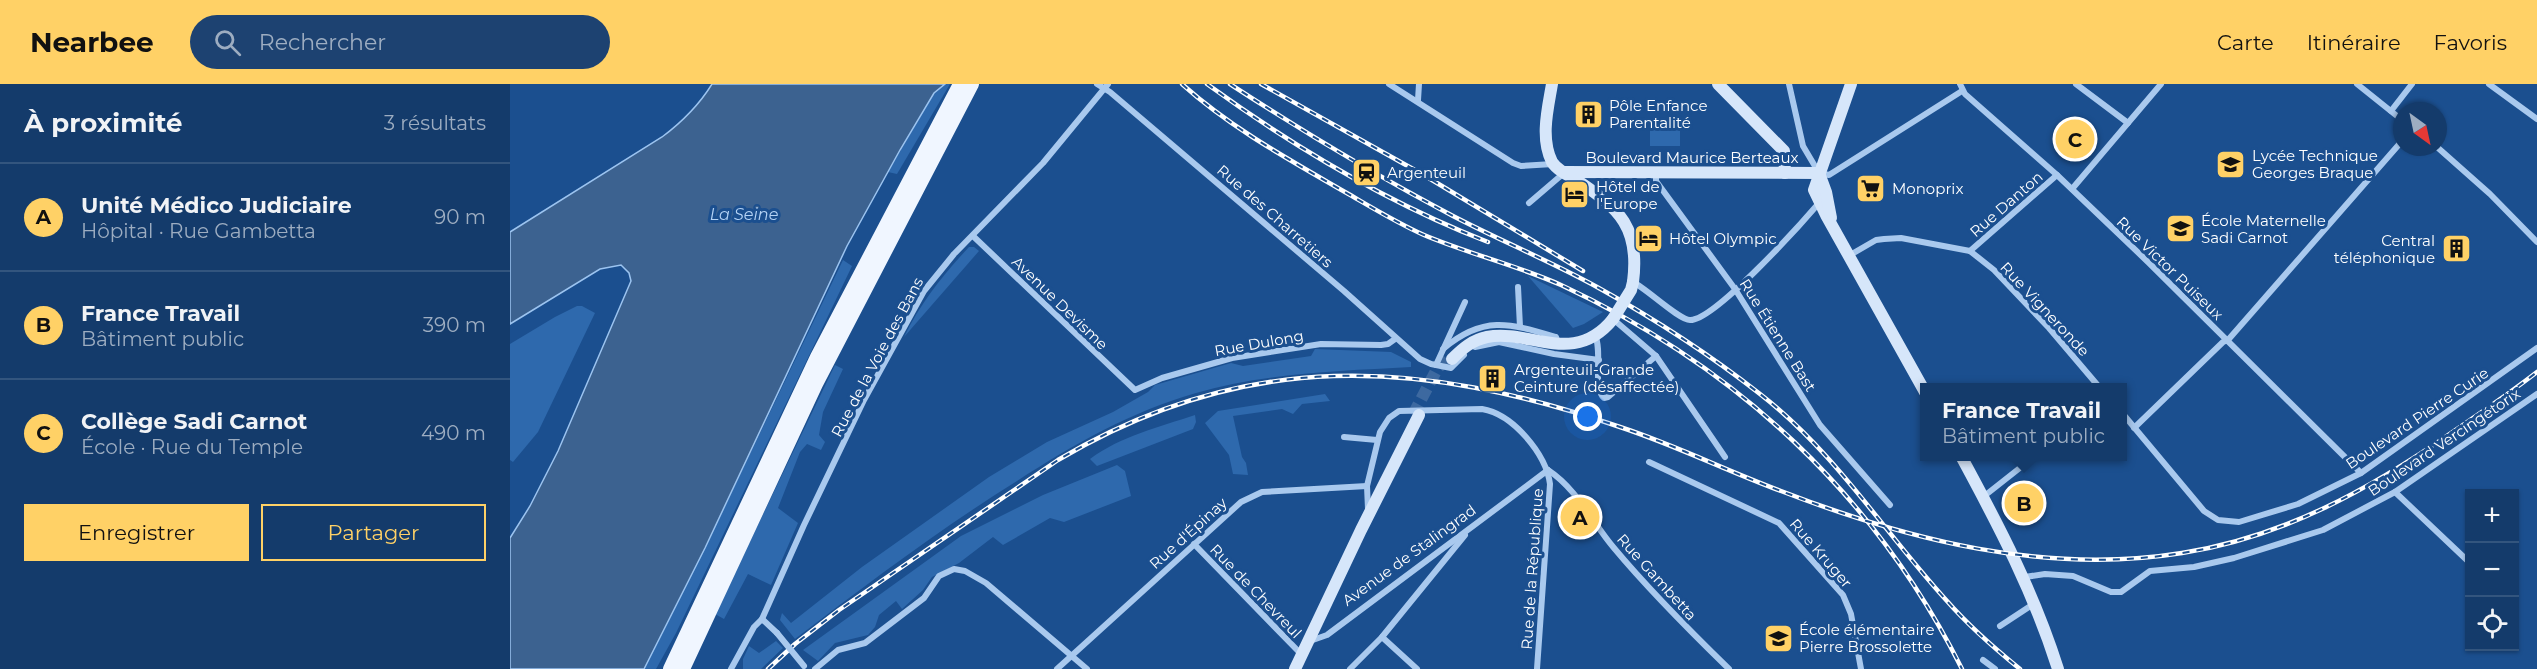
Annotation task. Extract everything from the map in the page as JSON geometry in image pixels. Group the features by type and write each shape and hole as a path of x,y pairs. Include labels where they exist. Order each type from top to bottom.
{"main road":[{"path":"673,668 817,357 960,84"},
{"path":"673,668 816,384 972,84"},
{"path":"1448,355 1489,337 1503,336 1553,344 1575,342 1595,334 1613,319 1631,290 1635,254 1629,227 1615,209 1553,164 1549,155 1546,132 1552,84"},
{"path":"1718,84 1784,152 1785,173"},
{"path":"1851,84 1814,190 1819,203 1920,383"},
{"path":"1586,187 1595,171"},
{"name":"Boulevard Maurice Berteaux","path":"1564,172 1819,173"},
{"path":"1819,173 1826,192 1832,224"},
{"path":"1448,355 1469,339 1491,333 1558,342 1575,342"},
{"path":"1295,669 1416,415 1368,509 1361,530"},
{"path":"1964,461 2025,577 2058,669"}],"street":[{"name":"Rue des Charretiers","path":"1097,84 1106,86 1345,292 1395,339 1420,359 1436,365"},
{"path":"1389,84 1418,100 1513,163 1524,166 1553,164"},
{"path":"1418,100 1419,84"},
{"path":"1789,84 1803,146 1819,173 1829,175 1961,87"},
{"path":"2076,84 2128,123"},
{"path":"2072,189 2161,84"},
{"path":"2356,84 2391,111 2412,84"},
{"path":"2489,84 2537,119"},
{"name":"Rue de la Voie des Bans","path":"731,669 754,627 762,619 864,400 924,291 954,254 1043,163 1106,86"},
{"name":"Rue Victor Puiseux","path":"1961,87 2072,189 2361,473"},
{"path":"2127,419 2134,428 2223,342 2228,340 2393,151"},
{"path":"2447,156 2490,194 2537,242"},
{"path":"1528,203 1564,172"},
{"name":"Rue Étienne Bast","path":"1656,172 1656,181 1735,289 1820,425 1890,505"},
{"name":"Rue Danton","path":"1970,251 2057,175"},
{"path":"1633,282 1688,320 1699,318 1735,289 1780,247 1819,203"},
{"name":"Avenue Devisme","path":"972,236 1131,388"},
{"path":"1850,255 1876,240 1901,238 1970,251"},
{"name":"Rue Vigneronde","path":"1970,251 1994,270 2097,383"},
{"path":"1518,287 1520,327"},
{"path":"1448,355 1466,302"},
{"path":"1613,319 1656,356 1725,457"},
{"path":"1436,365 1448,355 1458,337 1478,327 1520,327 1556,337 1558,342"},
{"path":"1595,334 1599,344 1598,390 1604,398 1613,395 1656,356"},
{"name":"Rue Dulong","path":"1131,388 1138,390 1162,378 1232,358 1320,344 1388,344 1395,339"},
{"path":"1436,365 1453,367 1468,352 1499,342 1554,354 1599,360"},
{"name":"Boulevard Pierre Curie","path":"2134,428 2204,512 2218,520 2239,522 2298,504 2361,473 2537,348"},
{"name":"Boulevard Vercingétorix","path":"2025,577 2045,574 2073,576 2111,592 2121,592 2150,571 2194,567 2267,548 2323,530 2395,492 2537,394"},
{"name":"Rue Gambetta","path":"1377,440 1389,418 1406,409 1494,411 1540,453 1548,470 1565,483 1614,548 1663,603 1729,669"},
{"path":"1344,437 1377,440 1367,486 1368,509"},
{"path":"1983,497 2029,461"},
{"name":"Rue Kruger","path":"1649,462 1779,523 1843,595 1851,614 1861,669"},
{"name":"Avenue de Stalingrad","path":"1309,641 1327,635 1548,470"},
{"name":"Rue de la République","path":"1537,669 1550,484 1548,470"},
{"name":"Rue d'Épinay","path":"1057,669 1241,502 1263,492 1367,486"},
{"path":"2395,492 2465,559"},
{"path":"1350,669 1382,637 1472,526"},
{"name":"Rue de Chevreul","path":"1194,544 1302,655"},
{"path":"815,669 838,650 865,643 919,603 939,576 954,569 965,570 986,583 1088,669"},
{"path":"2000,626 2036,603"},
{"path":"762,619 777,633 805,668"},
{"path":"1382,637 1417,669"},
{"path":"1983,660 1995,669"}],"shaded area":[{"path":"945,84 950,84 897,174 888,172 934,93"},
{"path":"1650,128 1680,128 1680,146 1650,146"},
{"path":"969,247 974,247 979,251 904,337 933,289"},
{"path":"843,260 852,266 676,633 656,669 644,669 705,548"},
{"path":"1528,276 1603,312 1573,328"},
{"path":"577,306 582,306 595,313 538,432 513,462 510,460 510,344"},
{"path":"1315,349 1391,352 1411,362 1411,367 1302,374 1249,381 1196,393 1125,419 1038,467 988,499 904,557 795,639 780,620 782,613 791,623 862,567 989,477 1047,442 1113,412 1148,392 1155,385 1231,363 1243,366 1311,356"},
{"path":"835,365 843,369 823,412 819,435 825,442 821,450 807,444 800,452 778,508 798,523 771,585 748,574 724,619 715,614"},
{"path":"1325,394 1330,401 1302,404 1293,414 1282,409 1233,416 1248,475 1233,474 1229,455 1205,423 1218,411"},
{"path":"1195,415 1196,422 1193,429 1097,466 1090,459 1127,438"},
{"path":"1117,465 1125,471 1131,496 1064,522 1050,518 1003,545 993,537 959,563 932,577 923,590 902,609 896,601 879,615 875,627 868,635 835,643 818,661 803,650 961,536 1043,495"},
{"path":"776,641 783,648 761,669 743,669 743,659 749,646 759,653"}],"water":[{"name":"La Seine","path":"712,84 945,84 934,93 847,246 705,548 644,669 510,669 510,538 530,506 558,451 631,281 629,273 621,265 600,269 510,324 510,232 662,137 690,113"}],"tunnel":[{"path":"1413,415 1437,369 1448,356"}],"railway":[{"path":"1182,84 1220,115 1260,142 1384,215 1441,242 1561,285 1625,318 1686,355 1742,397 1795,442 1843,493 1887,547 1927,606 1962,669"},
{"path":"1207,84 1274,130 1343,172 1414,210 1488,242"},
{"path":"1230,84 1312,136 1396,185 1618,299 1680,337 1741,379 1812,441 1955,610 2020,669"},
{"path":"1261,84 1422,174 1583,271"},
{"path":"768,669 795,644 839,610 1058,460 1128,424 1196,398 1265,383 1334,376 1403,378 1474,387 1546,404 1620,427 1829,509 1928,538 1978,549 2028,556 2131,559 2220,546 2291,523 2325,508 2422,452 2537,372"}],"place":[{"name":"Pôle Enfance Parentalité","path":"1588,114"},
{"name":"Collège Sadi Carnot","path":"2075,139"},
{"name":"Lycée Technique Georges Braque","path":"2231,164"},
{"name":"Argenteuil","path":"1366,172"},
{"name":"Monoprix","path":"1871,188"},
{"name":"Hôtel de l'Europe","path":"1575,195"},
{"name":"École Maternelle Sadi Carnot","path":"2180,229"},
{"name":"Hôtel Olympic","path":"1648,238"},
{"name":"Central téléphonique","path":"2456,249"},
{"name":"Argenteuil-Grande Ceinture (désaffectée)","path":"1493,378"},
{"name":"France Travail","path":"2024,503"},
{"name":"Unité Médico Judiciaire","path":"1580,517"},
{"name":"École élémentaire Pierre Brossolette","path":"1778,638"}]}
